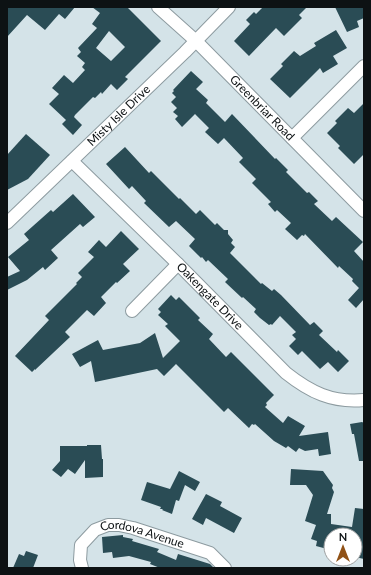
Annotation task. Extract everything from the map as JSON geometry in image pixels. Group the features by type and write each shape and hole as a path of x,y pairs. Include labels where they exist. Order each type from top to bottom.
{"street":[{"name":"Greenbriar Road","path":"158,7 196,41 364,211"},
{"name":"Misty Isle Drive","path":"7,223 196,41 229,7"},
{"path":"292,138 364,66"},
{"name":"Oakengate Drive","path":"72,161 178,264 286,373 306,388 332,398 352,401 364,400"},
{"path":"132,311 178,264"},
{"name":"Cordova Avenue","path":"82,568 80,560 80,545 94,530 108,525 118,525 132,528 210,554 225,568"}],"building":[{"path":"7,7 75,7 65,19 59,14 45,30 27,15 7,37"},
{"path":"92,7 127,7 161,41 125,77 128,79 117,90 111,84 102,94 101,92 95,98 93,97 75,115 74,117 82,125 73,135 62,124 66,120 49,104 59,94 52,88 64,75 73,83 85,70 82,67 85,63 77,56 81,52 78,48 97,28 92,24 100,13","holes":["109,31 125,47 111,61 96,48"]},
{"path":"263,7 307,7 299,15 302,18 284,36 276,28 249,56 234,41 250,24 246,20 254,12 256,14"},
{"path":"335,7 364,7 364,18 357,21 359,27 347,32"},
{"path":"336,30 347,48 333,56 338,64 323,73 320,68 290,98 270,79 283,66 281,64 294,51 300,56 316,46 314,43"},
{"path":"191,71 203,82 196,89 208,100 206,103 225,122 232,114 275,159 276,158 288,170 286,172 307,193 309,192 318,201 314,204 332,221 336,217 363,242 354,251 364,262 364,299 356,308 348,300 359,288 352,281 353,279 339,266 338,268 305,234 297,240 285,229 291,223 277,210 275,212 268,204 271,202 252,183 256,179 239,162 243,158 224,138 218,144 205,132 209,128 195,114 182,127 175,119 178,116 173,112 177,108 171,102 176,97 172,93 174,91 173,90"},
{"path":"364,103 364,154 354,164 338,148 340,146 327,133 337,123 335,121 348,108 354,113"},
{"path":"26,134 50,155 28,179 7,190 7,155"},
{"path":"125,147 149,173 151,171 196,214 200,210 215,225 217,223 224,230 228,230 228,234 233,240 231,243 235,247 230,253 261,284 262,283 272,291 274,289 281,295 310,325 314,322 323,331 319,335 349,361 338,372 328,362 320,369 302,351 298,355 289,346 296,339 292,335 296,332 280,316 272,325 269,325 260,318 254,312 256,309 225,282 228,279 208,260 206,262 189,246 195,239 176,221 169,227 144,203 146,201 132,186 129,189 106,164"},
{"path":"73,194 95,217 83,227 80,224 51,250 58,258 45,270 43,267 27,280 7,290 7,277 20,271 8,257 29,240 24,234 51,210 53,212"},
{"path":"121,231 139,249 123,264 130,271 101,297 106,303 94,316 87,310 65,332 70,337 32,372 15,356 49,320 45,316 82,277 78,273 94,257 88,252 99,240 106,247"},
{"path":"171,295 176,300 179,297 200,318 198,320 213,334 209,339 226,357 231,352 274,395 266,403 267,405 265,407 283,423 288,416 305,426 299,436 328,432 331,454 319,456 318,449 305,451 299,448 296,452 288,446 286,448 274,441 255,424 252,424 249,428 228,408 224,412 176,364 164,376 157,369 95,382 91,361 80,367 72,354 98,340 103,350 140,343 155,333 163,358 180,341 165,326 168,324 158,315 161,312 158,309"},
{"path":"364,423 364,461 359,461 354,434 352,434 350,424"},
{"path":"101,445 103,477 85,478 85,460 75,474 68,469 61,477 52,470 60,461 60,446"},
{"path":"291,469 323,471 333,485 332,488 334,492 327,514 331,514 331,524 352,527 323,527 323,548 316,546 317,541 311,539 316,525 305,521 313,495 306,485 290,485"},
{"path":"179,471 200,482 195,491 185,485 179,501 176,500 172,514 160,509 161,507 141,500 147,482 170,489"},
{"path":"206,494 222,502 220,506 242,518 234,533 206,518 203,525 192,519"},
{"path":"355,508 364,509 364,559 363,527 352,527"},
{"path":"123,535 123,537 133,539 132,541 159,549 157,552 176,560 178,554 210,564 214,568 160,568 150,564 151,562 129,556 113,558 112,552 103,553 102,537"},
{"path":"26,551 38,555 33,568 13,568 19,554 24,556"}]}
